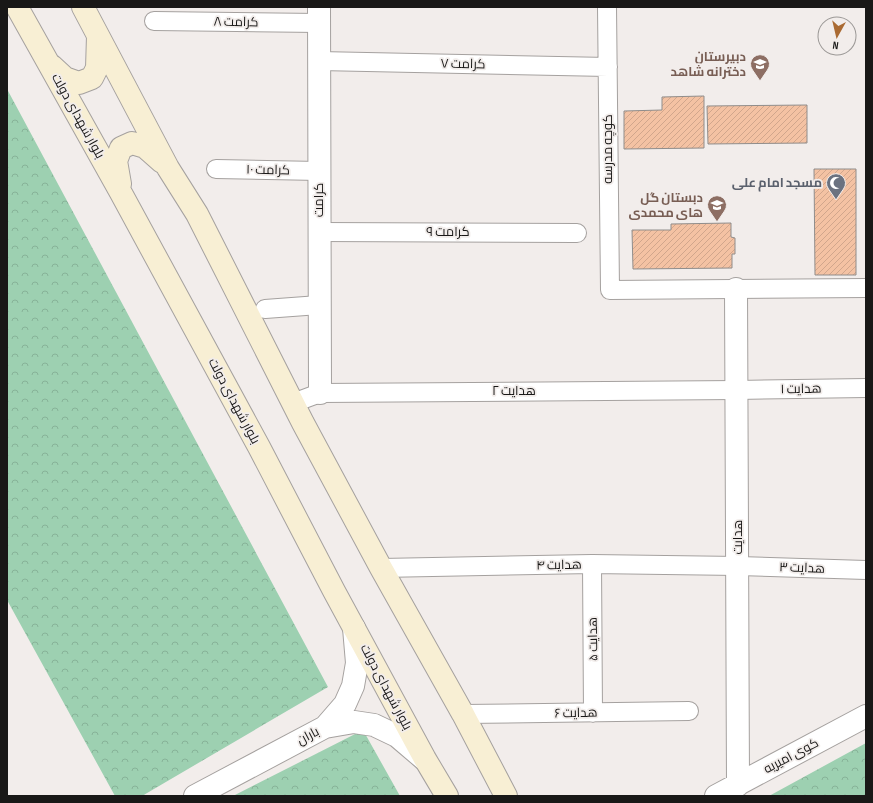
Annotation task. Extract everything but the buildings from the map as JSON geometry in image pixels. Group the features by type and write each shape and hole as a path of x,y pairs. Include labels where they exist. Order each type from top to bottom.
{"main road":[{"name":"بلوار شهدای دولت","path":"17,7 259,447 354,628 425,759 447,796"},
{"path":"83,7 168,168 197,214 303,423 381,568 506,793"},
{"path":"47,61 65,78 72,81 79,83 92,78 97,68 98,35"},
{"path":"121,194 116,161 121,148 132,143 145,147 168,168"}],"street":[{"name":"کوچه مدرسه","path":"607,7 610,290 736,289"},
{"name":"کرامت ۸","path":"154,21 319,15"},
{"name":"کرامت","path":"319,15 320,392"},
{"name":"کرامت ۷","path":"319,61 608,67"},
{"name":"کرامت ۱۰","path":"216,169 319,170"},
{"name":"کرامت ۹","path":"319,232 577,233"},
{"path":"736,289 866,288"},
{"name":"هدایت","path":"736,289 738,785"},
{"path":"265,309 320,305"},
{"name":"هدایت ۱","path":"737,390 866,388"},
{"name":"هدایت ۲","path":"294,403 320,392 737,390"},
{"name":"هدایت ۴","path":"381,568 592,564 738,566"},
{"name":"هدایت ۵","path":"592,564 593,713"},
{"name":"هدایت ۳","path":"738,566 866,570"},
{"name":"باران","path":"195,796 325,727 345,704 353,686 357,663 354,628"},
{"name":"هدایت ۶","path":"463,714 689,711"},
{"name":"کوی امیریه","path":"716,796 866,716"},
{"path":"325,727 354,722 374,725 397,736 425,759"}],"green space":[{"path":"7,89 328,687 142,796 115,796 7,600"},
{"path":"363,730 400,796 233,796"},
{"path":"866,743 866,796 769,796"}],"place":[{"name":"دبیرستان دخترانه شاهد","path":"760,81"},
{"name":"مسجد امام علی","path":"836,200"},
{"name":"دبستان گل های محمدی","path":"717,222"}]}
